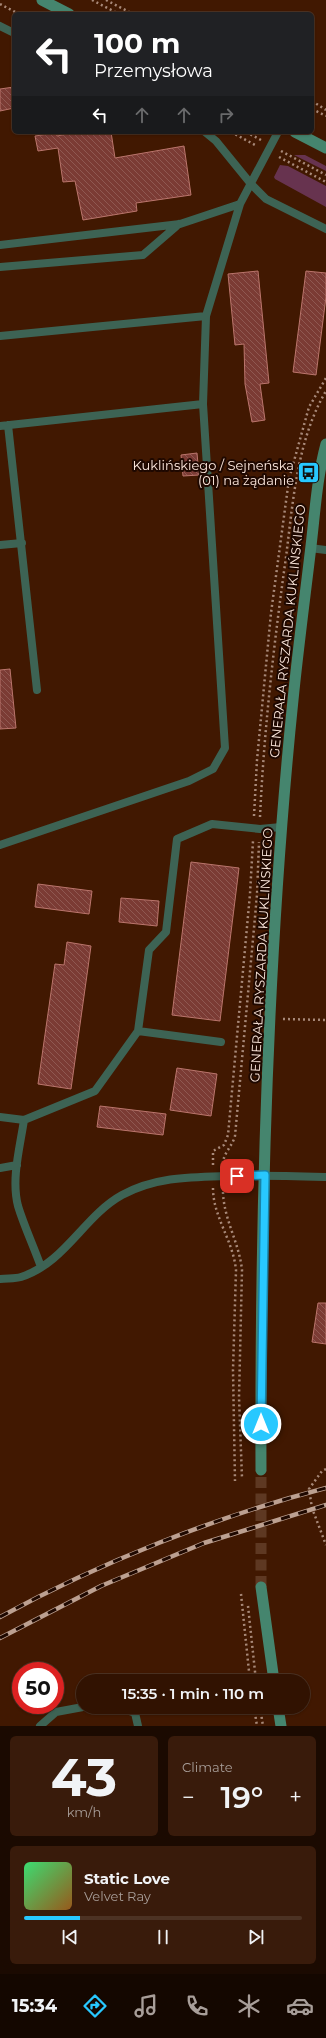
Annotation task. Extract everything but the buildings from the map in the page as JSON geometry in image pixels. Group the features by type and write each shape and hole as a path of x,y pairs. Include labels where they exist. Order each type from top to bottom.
{"main road":[{"path":"42,0 66,12"},
{"path":"298,134 326,148"},
{"name":"GENERAŁA RYSZARDA KUKLIŃSKIEGO","path":"261,1470 260,1363 265,1175 270,1018 281,827 310,548 318,486 326,444"},
{"path":"261,1587 273,1674"},
{"path":"279,1714 281,1726"}],"lane":[{"path":"0,26 12,32"},
{"path":"207,134 216,141 251,184 266,199 326,229"},
{"path":"0,845 189,781 213,769 225,748 203,404 206,316 240,204 277,134"},
{"path":"0,245 180,224 240,204"},
{"path":"0,267 143,255 180,224"},
{"path":"0,336 206,316"},
{"path":"37,690 22,543 4,425 203,404"},
{"path":"0,545 22,543"},
{"path":"310,548 326,550"},
{"path":"0,1117 24,1120 95,1091 138,1031 149,950 166,932 177,839 212,824 256,828 281,827"},
{"path":"138,1031 221,1042"},
{"path":"24,1120 17,1165 16,1191 18,1205 42,1267"},
{"path":"0,1168 17,1165"},
{"path":"0,1279 21,1277 42,1267 61,1252 108,1205 122,1195 154,1183 176,1178 223,1176 265,1175 326,1177"},
{"path":"40,1726 56,1712 76,1708"},
{"path":"135,1714 138,1726"}],"path":[{"path":"92,0 115,12"},
{"path":"106,0 129,12"},
{"path":"0,4 15,12"},
{"path":"314,102 326,110"},
{"path":"314,110 326,116"},
{"path":"250,134 326,174"},
{"path":"242,1478 239,1397 242,1270 240,1255 224,1206 223,1156 230,1148 234,1136 257,895 257,760 266,658 289,479 309,407 326,378"},
{"path":"235,1481 233,1370 236,1270 234,1255 229,1240 215,1208 213,1151 224,1145 228,1134 262,761 296,480 315,409 326,391"},
{"path":"270,1018 326,1020"},
{"path":"326,1469 322,1471 310,1489 312,1508 326,1545"},
{"path":"241,1594 249,1674"},
{"path":"247,1602 255,1674"},
{"path":"255,1714 257,1726"},
{"path":"261,1714 263,1726"}],"shaded area":[{"path":"294,155 305,155 326,166 326,171"},
{"path":"280,165 288,166 326,186 326,207 275,179 274,177"}],"tunnel":[{"path":"261,1470 261,1587"}],"railway":[{"path":"0,1617 78,1578 159,1543 242,1513 326,1488"},
{"path":"0,1638 101,1586 204,1543 326,1505"}],"place":[{"name":"Kuklińskiego / Sejneńska (01) na żądanie","path":"309,472"}],"route":[{"path":"237,1176 265,1175 260,1363 261,1424"}]}
